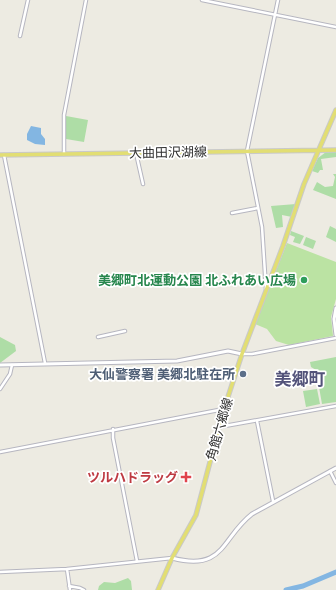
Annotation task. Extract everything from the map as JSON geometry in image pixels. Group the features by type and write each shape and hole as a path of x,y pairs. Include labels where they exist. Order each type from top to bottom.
{"main road":[{"name":"角館六郷線","path":"158,590 172,558 196,515 224,409 242,354 304,184 336,110"},
{"name":"大曲田沢湖線","path":"2,155 64,155 247,150 336,150"}],"street":[{"path":"20,36 28,0"},
{"path":"64,155 64,115 86,0"},
{"path":"202,0 336,27"},
{"path":"266,289 262,227 247,150 278,0"},
{"path":"136,153 143,184"},
{"path":"2,155 45,363"},
{"path":"232,213 258,208"},
{"path":"0,365 177,361 228,351 242,354 252,354 336,336 336,308"},
{"path":"98,336 125,331"},
{"path":"0,389 10,374 12,365"},
{"path":"219,427 336,406"},
{"path":"0,452 224,409"},
{"path":"257,421 273,501"},
{"path":"113,430 114,446 137,562"},
{"path":"0,572 67,569 172,558 191,562 213,557 225,547 247,518 273,501 336,468"},
{"path":"330,471 336,484"},
{"path":"67,569 69,588 80,588 84,590"}],"green space":[{"path":"66,116 88,120 84,142 66,139"},
{"path":"326,152 336,152 336,157 321,159 323,170 320,170 318,173 312,171 318,158"},
{"path":"333,174 336,174 336,199 313,190 317,182 325,187 333,186 335,177"},
{"path":"296,204 292,217 282,215 283,227 276,228 271,206"},
{"path":"330,226 336,229 336,242 326,237"},
{"path":"291,231 304,236 300,244 293,242 295,237 290,235"},
{"path":"306,237 316,241 313,249 303,245"},
{"name":"美郷町北運動公園 北ふれあい広場","path":"287,243 336,262 336,299 331,317 333,336 289,345 276,341 267,329 255,324"},
{"path":"0,337 15,345 16,351 0,363"},
{"path":"336,357 336,402 322,404 316,370 311,367 310,362"},
{"path":"317,389 320,404 306,407 303,391"},
{"path":"128,578 131,581 132,590 98,590 99,586 104,582 115,583"}],"water":[{"path":"31,126 41,128 41,134 45,139 45,145 35,144 27,140 27,134"}],"waterway":[{"path":"286,590 303,586 336,572"}],"place":[{"name":"美郷町北運動公園 北ふれあい広場","path":"304,280"},
{"name":"大仙警察署 美郷北駐在所","path":"243,374"},
{"name":"ツルハドラッグ","path":"186,477"}],"district":[{"name":"美郷町","path":"300,379"}]}
